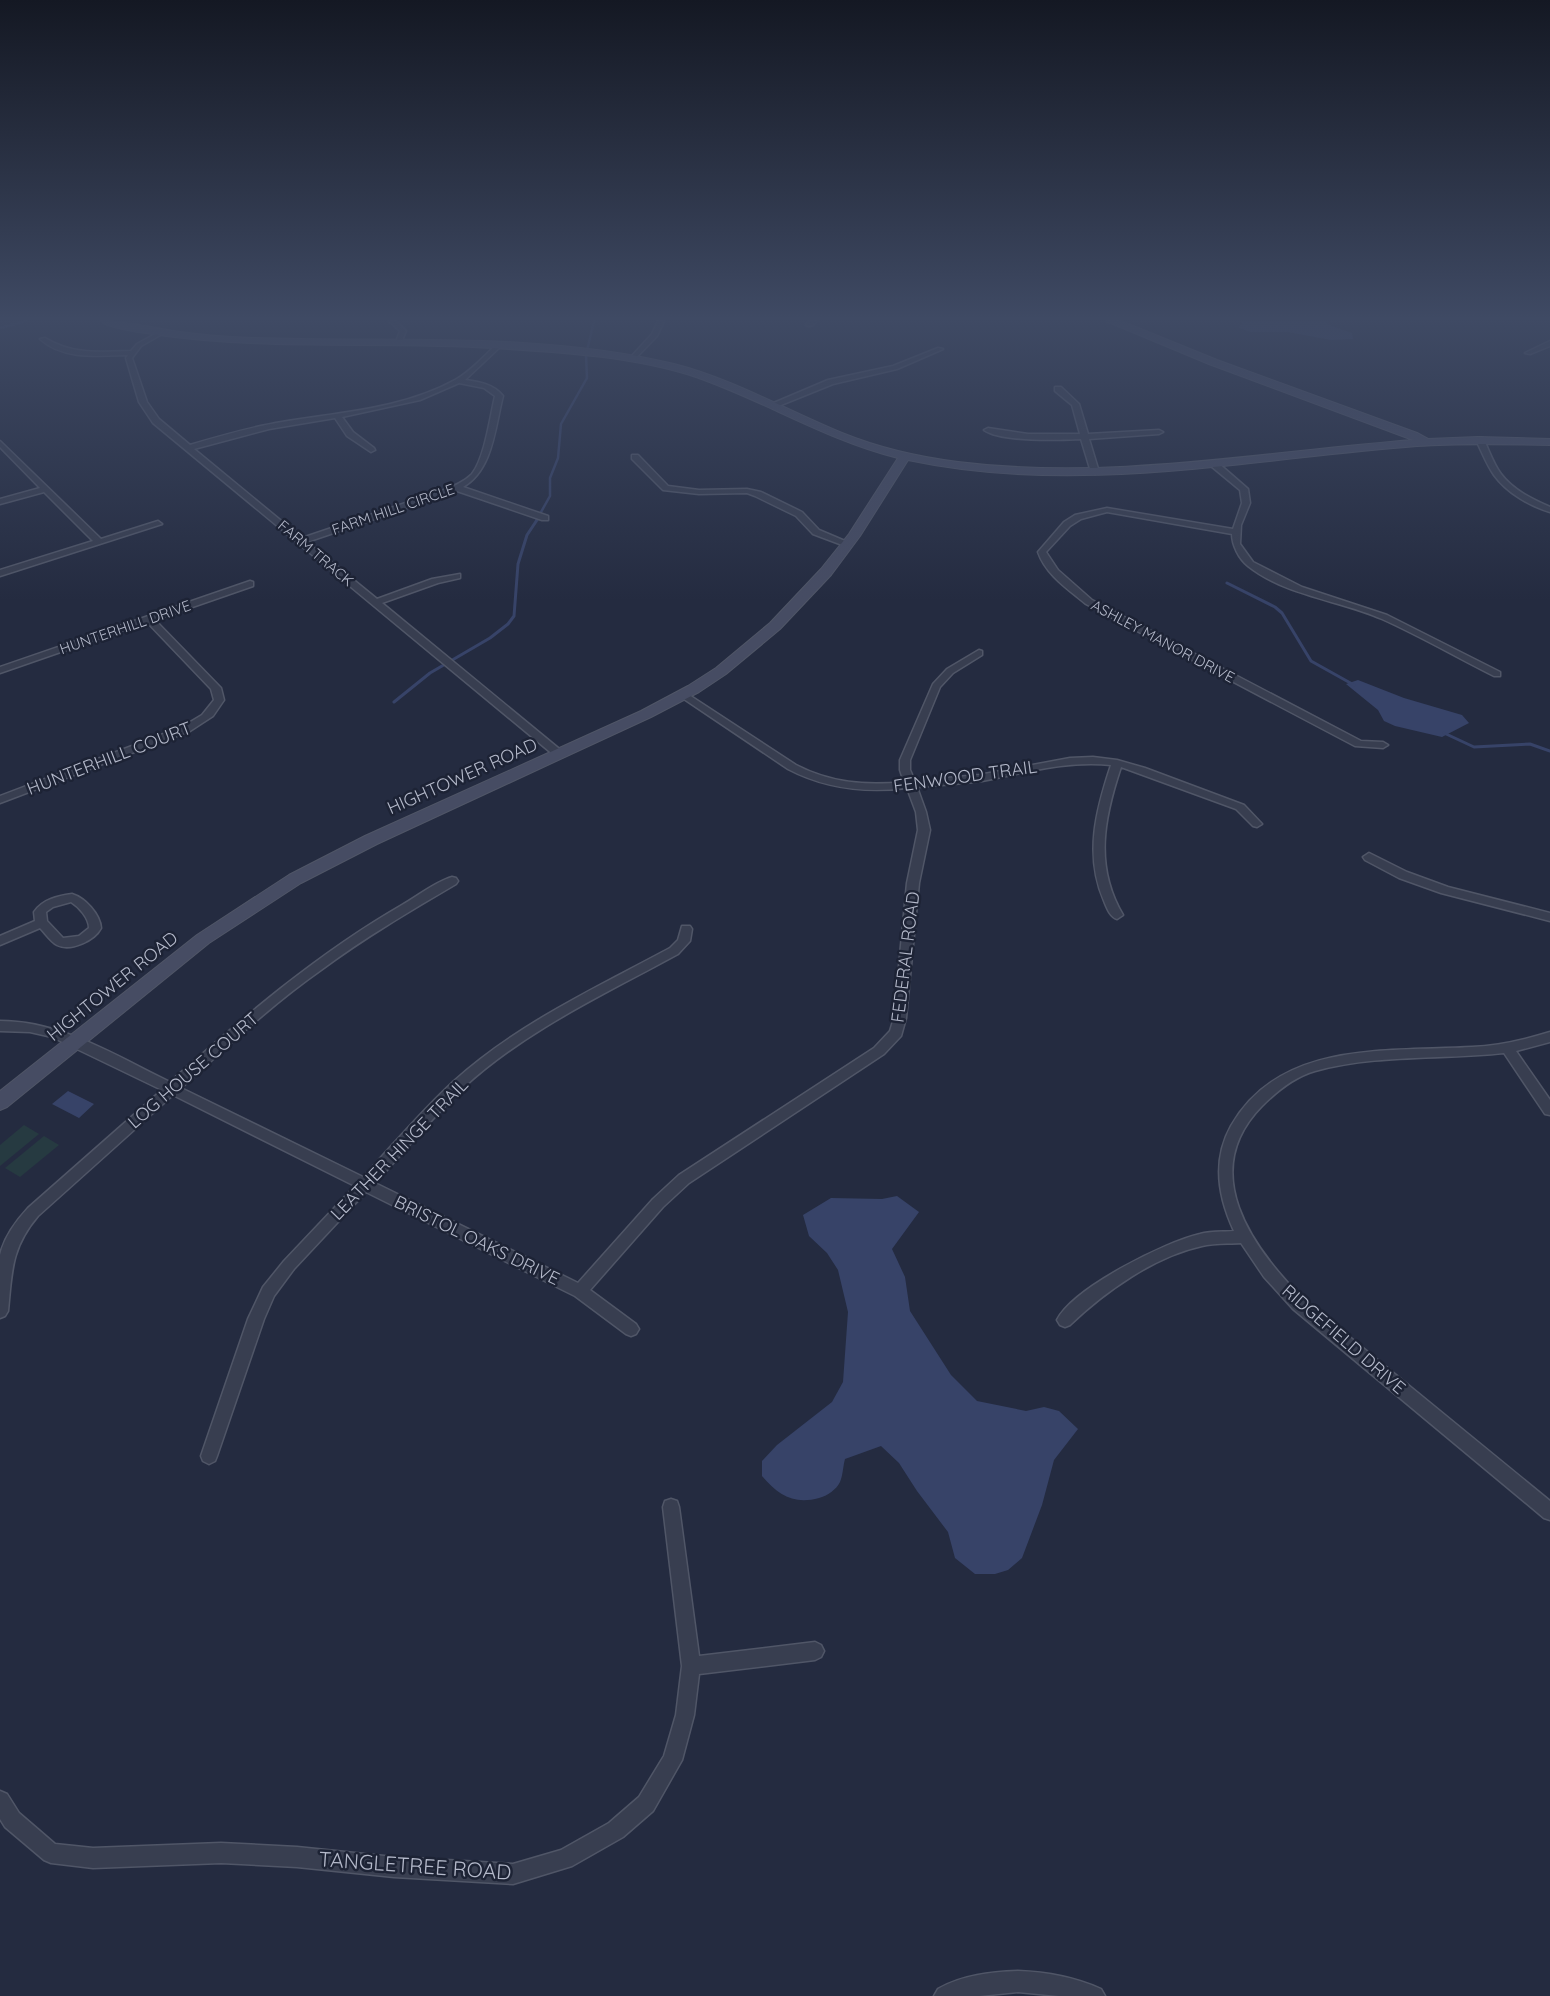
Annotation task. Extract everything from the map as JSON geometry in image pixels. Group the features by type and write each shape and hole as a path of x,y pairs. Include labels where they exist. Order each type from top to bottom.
{"street":[{"name":"FARM TRACK","path":"150,414 188,448 559,754"},
{"path":"188,448 256,429 342,414"},
{"name":"FARM HILL CIRCLE","path":"301,541 457,488 472,478 480,467 494,414"},
{"path":"793,414 840,436 905,456 946,464 991,469 1095,472 1138,471 1426,442 1480,440 1550,442"},
{"path":"1078,414 1095,472"},
{"path":"1356,414 1413,435 1426,442"},
{"path":"338,415 350,434 371,450"},
{"path":"988,430 1016,436 1085,436 1160,432"},
{"path":"1480,440 1498,474 1507,484 1520,494 1550,510"},
{"path":"0,443 100,542"},
{"name":"HIGHTOWER ROAD","path":"0,1102 203,939 248,908 295,880 370,840 646,714 683,695 721,671 753,647 823,574 848,544 905,456"},
{"path":"635,457 666,488 699,492 747,491 758,494 799,514 816,532 848,544"},
{"path":"1214,464 1244,489 1246,504 1237,525 1236,544 1250,564 1299,589 1384,617 1497,674"},
{"path":"457,488 545,518"},
{"path":"0,502 46,489"},
{"name":"ASHLEY MANOR DRIVE","path":"1236,532 1107,510 1078,517 1067,524 1042,552 1043,558 1053,570 1089,602 1359,744 1383,745"},
{"path":"0,573 158,524"},
{"path":"376,602 436,581 457,576"},
{"name":"HUNTERHILL DRIVE","path":"0,670 250,584"},
{"name":"HUNTERHILL COURT","path":"0,800 186,729 200,722 212,712 219,700 216,688 149,619"},
{"name":"FEDERAL ROAD","path":"580,1291 658,1203 684,1179 879,1051 896,1033 900,1018 913,883 924,830 921,812 905,770 905,760 936,686 950,671 979,653"},
{"name":"FENWOOD TRAIL","path":"683,695 792,767 832,783 856,787 911,785 979,778 1070,761 1093,760 1117,763 1141,770 1240,807 1257,824"},
{"path":"1117,763 1100,816 1097,840 1098,859 1108,900 1117,915"},
{"path":"1369,856 1403,875 1445,890 1550,917"},
{"name":"LOG HOUSE COURT","path":"0,1311 8,1247 23,1223 258,1012 316,967 382,922 452,881"},
{"path":"72,898 79,901 95,922 90,935 81,940 69,942 60,942 42,923 40,914 44,908 52,902 72,898"},
{"path":"0,942 42,923"},
{"name":"LEATHER HINGE TRAIL","path":"209,1456 256,1319 268,1292 289,1264 458,1085 484,1062 521,1037 674,951 684,941 686,929"},
{"name":"BRISTOL OAKS DRIVE","path":"0,1026 36,1027 50,1030 76,1041 580,1291 631,1329"},
{"name":"RIDGEFIELD DRIVE","path":"1550,1037 1507,1048 1342,1059 1306,1068 1275,1084 1252,1105 1238,1125 1229,1144 1225,1163 1231,1206 1243,1237 1280,1286 1298,1304 1550,1512"},
{"path":"1507,1048 1550,1110"},
{"path":"1065,1320 1082,1302 1134,1268 1160,1255 1201,1240 1243,1237"},
{"name":"TANGLETREE ROAD","path":"0,1801 12,1820 51,1853 93,1858 221,1853 297,1857 394,1867 513,1874 565,1858 616,1830 646,1804 672,1760 686,1715 691,1666 671,1507"},
{"path":"691,1666 815,1651"},
{"path":"945,1996 951,1992 990,1983 1020,1981 1050,1984 1094,1996"}],"shaded area":[{"path":"24,1125 39,1134 0,1166 0,1145"},
{"path":"44,1136 59,1145 20,1177 5,1168"}],"water":[{"path":"1358,680 1404,698 1462,715 1469,723 1442,737 1395,726 1384,721 1378,710 1346,684"},
{"path":"68,1091 94,1104 79,1118 52,1104"},
{"path":"897,1196 919,1212 892,1249 905,1277 910,1311 951,1375 977,1401 1026,1411 1044,1407 1059,1411 1078,1429 1054,1460 1042,1505 1022,1558 1008,1570 995,1574 975,1574 955,1558 948,1532 917,1491 899,1463 881,1446 845,1459 839,1485 825,1496 819,1498 802,1500 787,1497 762,1476 762,1461 777,1445 832,1402 843,1382 848,1312 838,1270 827,1253 809,1236 803,1215 831,1198 882,1199"}],"waterway":[{"path":"536,521 550,496 550,478 558,458 561,424 567,414"},
{"path":"394,702 430,673 490,638 508,624 514,616 518,564 527,535 537,520"},
{"path":"1227,583 1275,607 1282,613 1311,661 1354,685"},
{"path":"1444,733 1474,747 1530,744 1550,751"}]}
